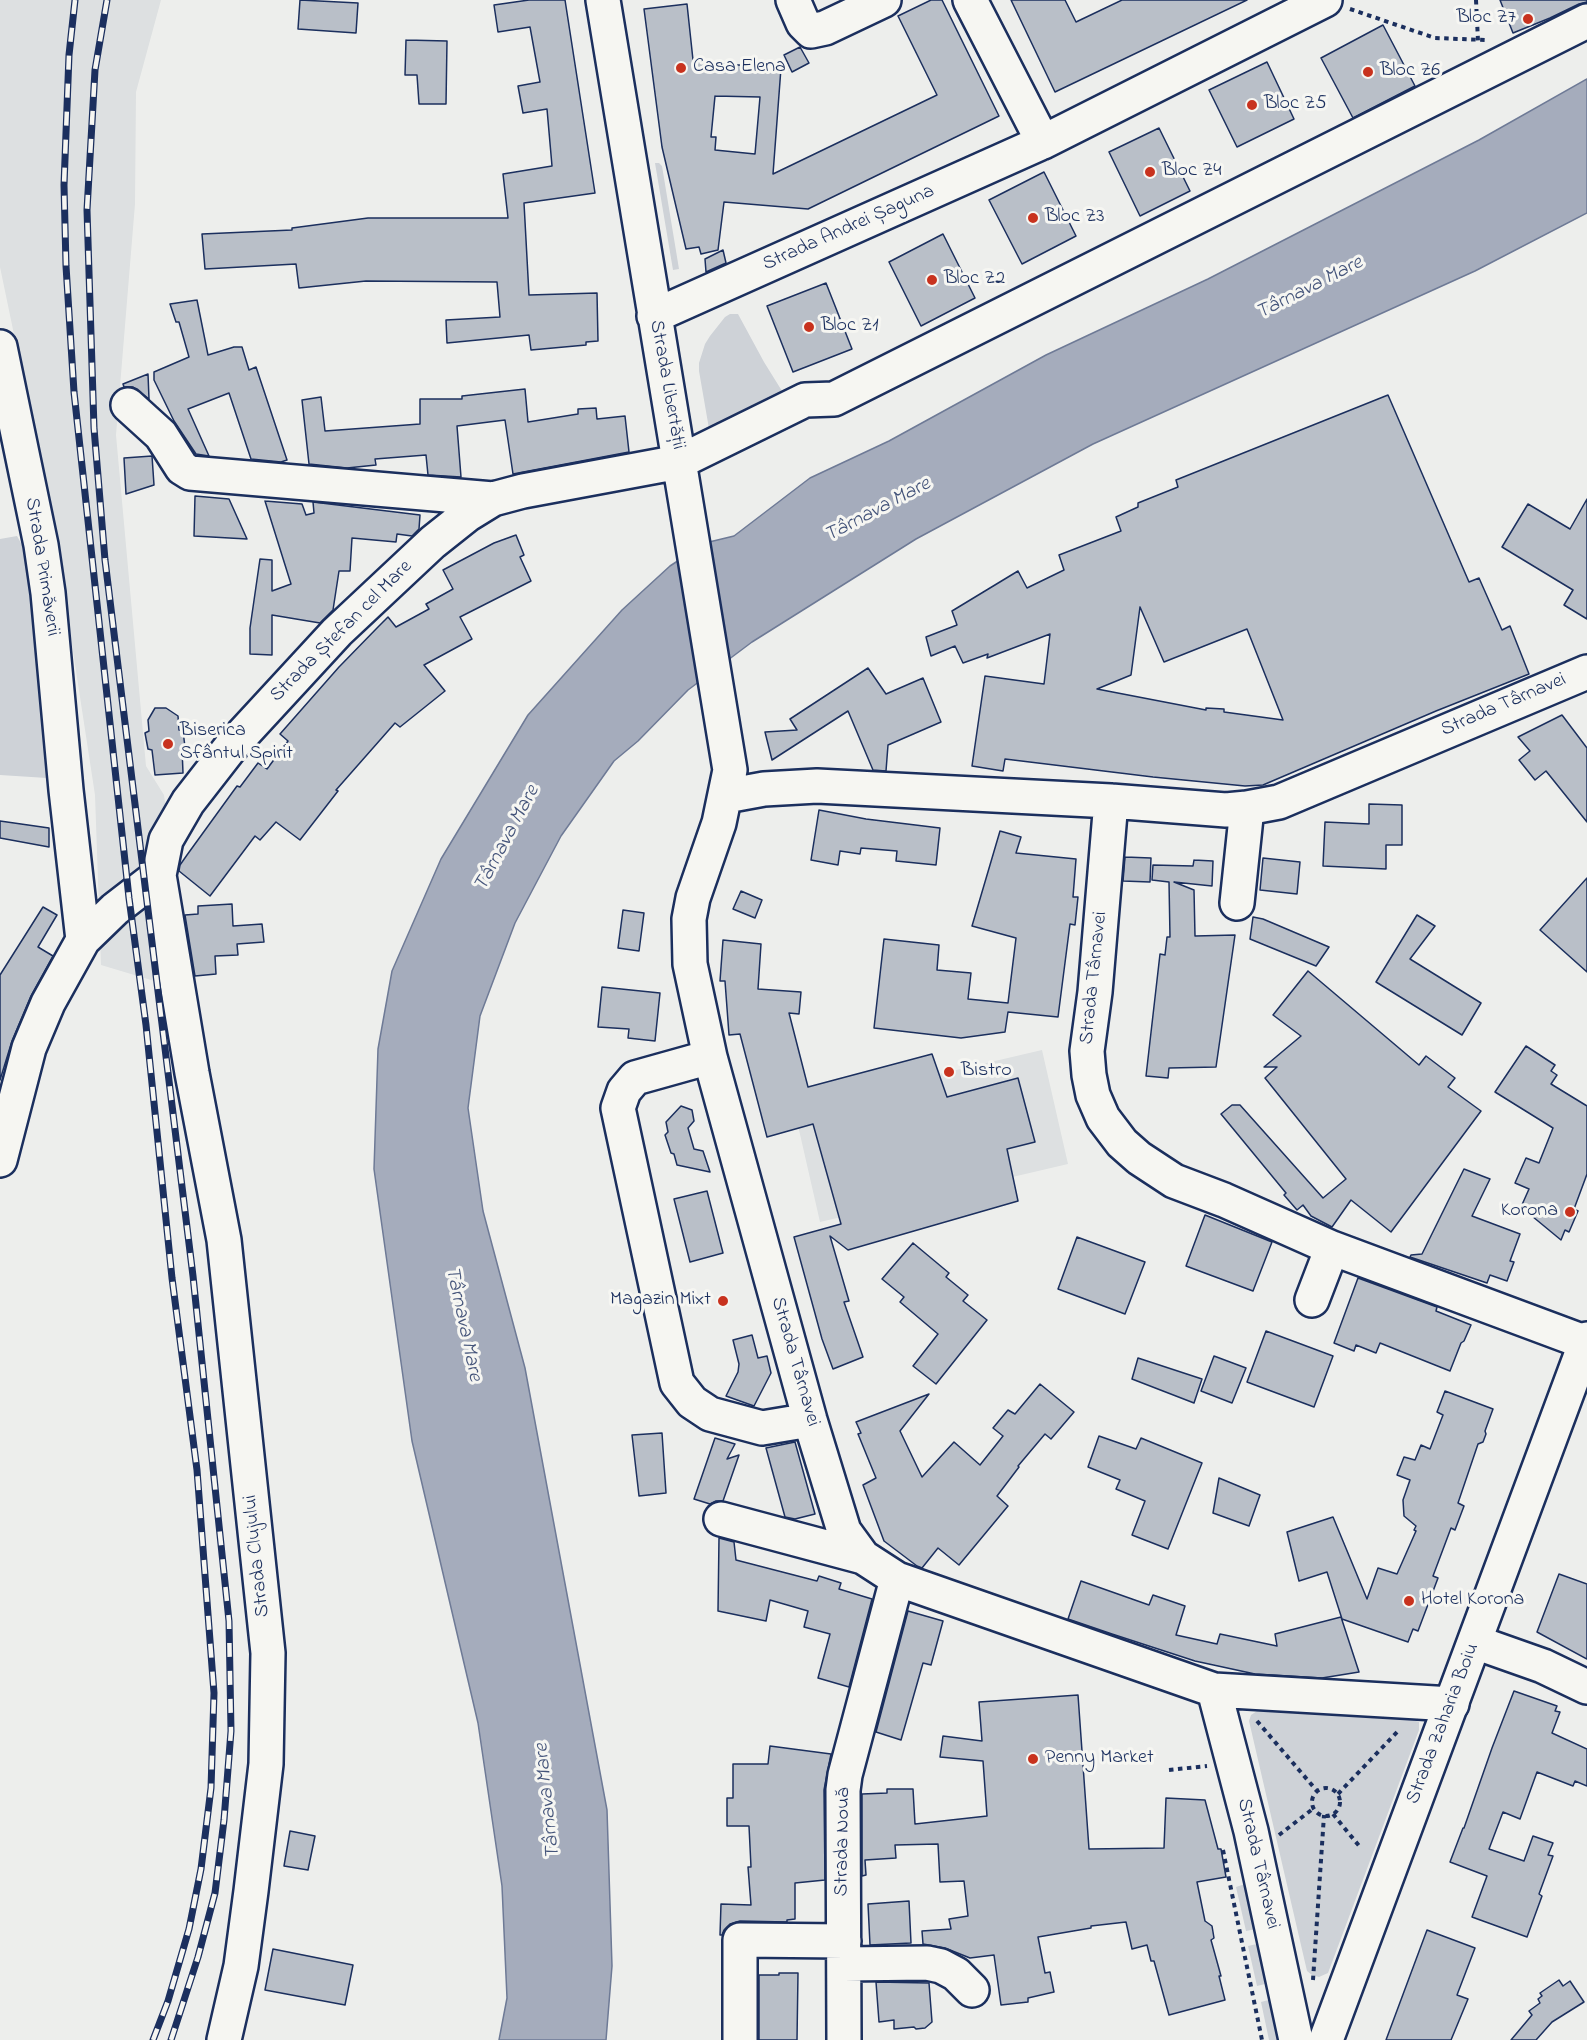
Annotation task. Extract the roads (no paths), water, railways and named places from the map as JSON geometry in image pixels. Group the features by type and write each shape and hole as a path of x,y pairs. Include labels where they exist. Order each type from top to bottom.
{"main road":[{"name":"Strada Libertății","path":"603,0 680,470 728,783"},
{"path":"793,0 803,23 811,31 825,28 884,0"},
{"path":"970,0 1043,142"},
{"name":"Strada Andrei Șaguna","path":"654,316 1043,142 1325,0"},
{"name":"Strada Ștefan cel Mare","path":"192,1073 159,875 166,840 188,802 230,748 337,632 433,542 467,514 493,499 523,491 680,470 805,400 834,399 1587,21"},
{"name":"Strada Primăverii","path":"0,346 43,555 66,790 84,940"},
{"name":"Strada Ștefan cel Mare","path":"128,405 161,435 182,468 190,473 493,499"},
{"name":"Strada Târnavei","path":"1452,1704 1217,1701 897,1579 863,1557 844,1531 810,1420 710,1056 690,964 689,919 700,872 719,823 728,783 764,789 817,786 1111,801 1226,810 1247,808 1279,802 1587,672"},
{"name":"Strada Târnavei","path":"1111,801 1088,1051 1093,1095 1103,1118 1122,1143 1139,1158 1174,1181 1224,1200 1332,1248 1587,1342"},
{"path":"1237,903 1247,808"},
{"path":"0,1160 29,1048 48,1003 84,940 115,909 159,875"},
{"path":"710,1056 635,1078 624,1091 618,1108 677,1383 692,1402 710,1414 762,1428 810,1420"},
{"name":"Strada Clujului","path":"192,1073 224,1240 268,1653 266,1764 241,1966 224,2040"},
{"path":"1312,1300 1332,1248"},
{"name":"Strada Zaharia Boiu","path":"1326,2040 1587,1342"},
{"path":"722,1519 863,1557"},
{"name":"Strada Nouă","path":"844,2040 843,1790 897,1579"},
{"path":"1475,1642 1543,1666 1587,1687"},
{"name":"Strada Târnavei","path":"1217,1701 1256,1854 1296,2040"},
{"path":"740,2040 740,1940 941,1966 956,1974 972,1990"}],"water":[{"name":"Târnava Mare","path":"1587,79 1587,213 1475,271 1093,444 916,539 752,642 688,690 638,741 614,761 561,836 515,923 480,1016 468,1108 483,1211 525,1368 607,1810 612,1966 606,2040 499,2040 507,1998 502,1886 478,1723 412,1441 374,1169 378,1049 392,971 441,859 528,715 622,610 670,566 705,543 734,536 810,478 889,441 1046,355 1208,279 1479,140"}],"railway":[{"path":"75,0 69,55 64,185 66,266 74,392 129,898 146,1025 172,1278 197,1470 214,1693 211,1788 201,1869 189,1929 168,2001 153,2040"},
{"path":"107,0 95,70 87,210 94,428 105,560 193,1276 229,1621 231,1731 215,1893 198,1957 171,2040"}],"place":[{"name":"Bloc Z7","path":"1528,19"},
{"name":"Casa Elena","path":"681,68"},
{"name":"Bloc Z6","path":"1368,72"},
{"name":"Bloc Z5","path":"1252,105"},
{"name":"Bloc Z4","path":"1150,172"},
{"name":"Bloc Z3","path":"1033,218"},
{"name":"Bloc Z2","path":"932,280"},
{"name":"Bloc Z1","path":"809,327"},
{"name":"Biserica Sfântul Spirit","path":"168,744"},
{"name":"Bistro","path":"949,1072"},
{"name":"Korona","path":"1570,1212"},
{"name":"Magazin Mixt","path":"723,1301"},
{"name":"Hotel Korona","path":"1409,1601"},
{"name":"Penny Market","path":"1033,1759"}]}
